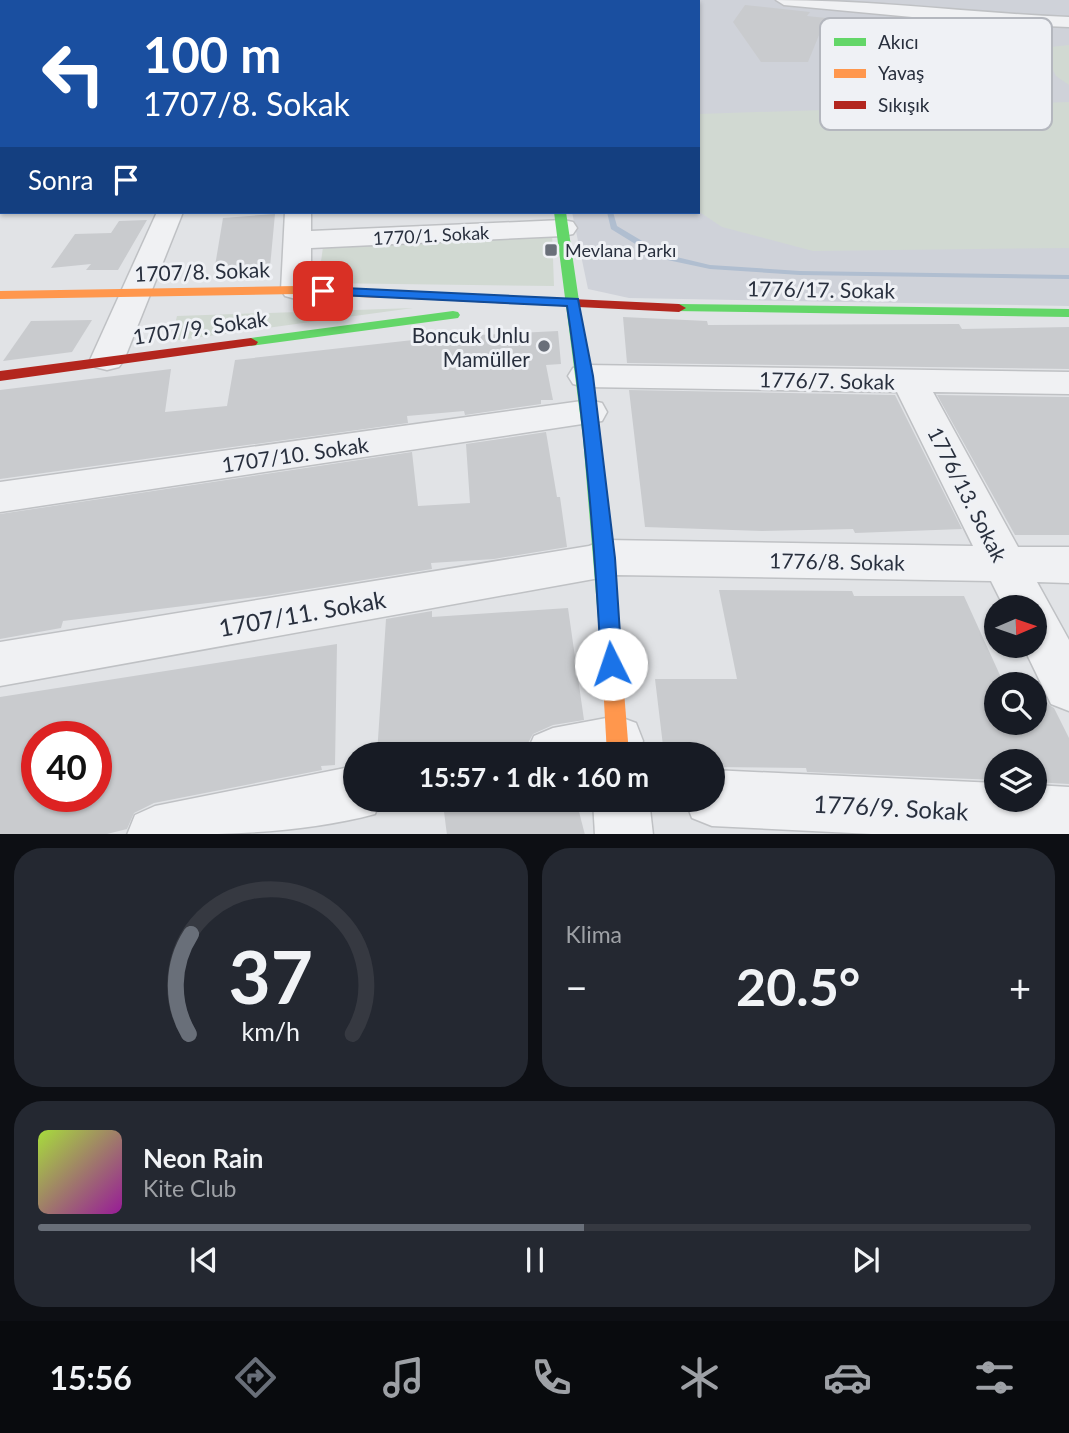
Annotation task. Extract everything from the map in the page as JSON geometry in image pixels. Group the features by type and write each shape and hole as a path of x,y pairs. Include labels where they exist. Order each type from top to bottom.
{"street":[{"path":"784,0 976,18"},
{"path":"107,360 169,214"},
{"path":"296,290 298,214"},
{"path":"562,220 587,394 604,559 618,742"},
{"name":"1770/1. Sokak","path":"298,240 562,220"},
{"name":"1707/8. Sokak","path":"0,295 296,290 574,302"},
{"name":"1776/17. Sokak","path":"574,302 710,309 1069,313"},
{"name":"1707/9. Sokak","path":"0,376 409,320 574,302"},
{"name":"1776/7. Sokak","path":"587,394 909,381 1069,383"},
{"name":"1776/13. Sokak","path":"909,381 1021,595"},
{"name":"1707/10. Sokak","path":"0,497 587,394"},
{"name":"1776/8. Sokak","path":"604,559 1069,565"},
{"name":"1707/11. Sokak","path":"0,664 604,559"},
{"path":"1047,646 1069,688"},
{"path":"160,834 343,796"},
{"name":"1776/9. Sokak","path":"725,800 1069,815"},
{"path":"622,812 624,834"}],"shaded area":[{"path":"700,0 1069,0 1069,306 629,298 588,289 572,214 700,214"},
{"path":"1069,45 1069,85 1056,76 1052,68 1052,47"},
{"path":"1069,102 1069,248 813,251 722,227 700,212 700,114 820,110 820,130 1052,130 1052,103"},
{"path":"552,232 554,286 318,283 323,247"},
{"path":"413,308 172,341 171,341 177,316"}],"building":[{"path":"745,5 810,12 807,16 826,18 820,18 820,33 808,62 761,62 733,22"},
{"path":"275,214 270,267 214,272 223,218"},
{"path":"147,220 118,270 86,270 91,264 51,268 75,234 111,233 119,221"},
{"path":"623,317 707,321 708,325 959,324 962,329 1069,327 1069,369 627,363"},
{"path":"92,320 72,352 3,361 31,321"},
{"path":"558,331 561,364 546,365 553,400 541,400 541,404 465,415 464,411 407,416 408,423 0,479 0,390 171,369 165,412 227,406 235,360 440,337"},
{"path":"629,390 895,395 962,529 855,533 853,529 762,531 645,527"},
{"path":"937,395 1069,397 1069,535 1015,535"},
{"path":"546,432 567,547 494,559 431,563 432,569 265,596 63,621 61,628 0,639 0,514 412,452 418,506 470,503 466,444"},
{"path":"719,590 852,591 854,596 964,596 984,640 984,658 992,658 999,672 984,672 984,735 1047,735 1047,701 1054,708 1069,738 1069,784 1047,783 1047,749 984,749 984,779 807,772 806,768 725,767 725,742 663,742 655,679 737,679"},
{"path":"568,608 584,720 553,725 533,734 529,742 378,742 386,619 432,611 432,617"},
{"path":"337,644 335,765 321,766 322,770 154,803 134,813 127,829 107,834 0,834 0,697"},
{"path":"444,812 579,812 585,834 447,834"}],"waterway":[{"path":"611,214 614,227 661,256 710,267 800,273 1069,277"}],"traffic: fast":[{"path":"560,214 591,438 612,666"},
{"path":"679,308 1069,313"},
{"path":"251,342 453,315"}],"traffic: slow":[{"path":"0,295 296,290 380,294"},
{"path":"612,666 617,742"}],"traffic: jam":[{"path":"380,294 679,308"},
{"path":"0,376 251,342"}],"place":[{"name":"Mevlana Parkı","path":"551,250"},
{"name":"Boncuk Unlu Mamüller","path":"544,346"}],"route":[{"path":"323,291 574,302 605,558 611,664"}]}
